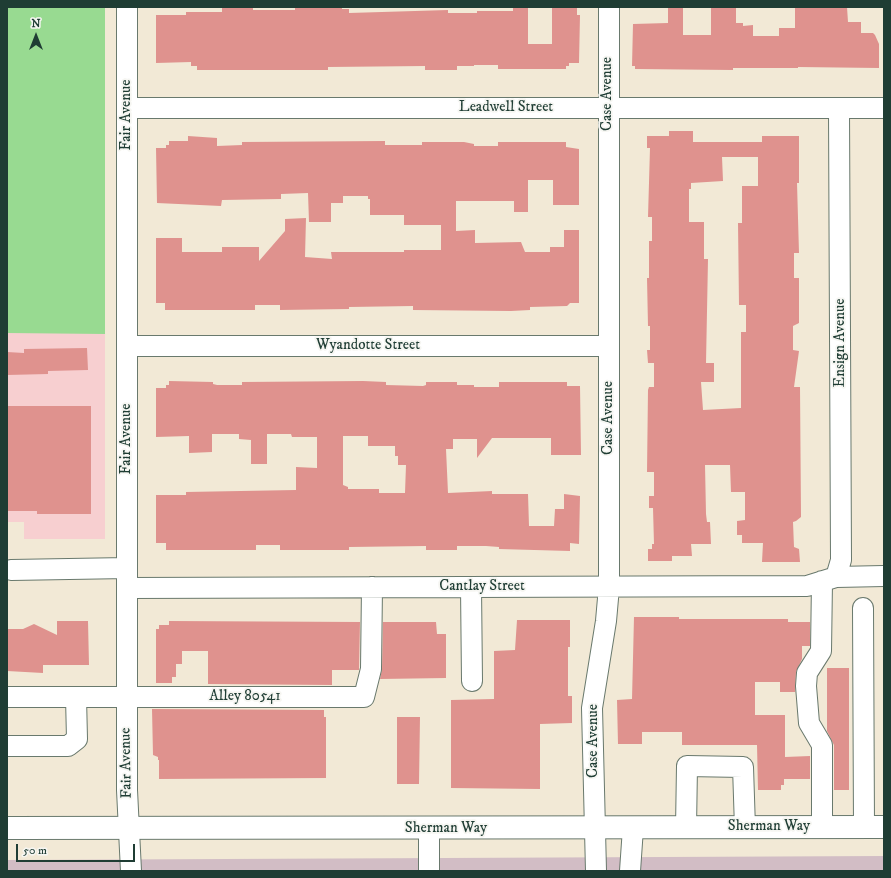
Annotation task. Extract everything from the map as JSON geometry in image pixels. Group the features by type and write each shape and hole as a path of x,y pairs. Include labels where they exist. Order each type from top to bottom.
{"main road":[{"name":"Sherman Way","path":"7,828 429,829 874,827"}],"street":[{"name":"Fair Avenue","path":"127,7 127,697 131,871"},
{"name":"Case Avenue","path":"596,871 592,708 606,621 609,588 608,7"},
{"name":"Leadwell Street","path":"127,108 884,108"},
{"name":"Ensign Avenue","path":"822,827 822,745 809,723 806,686 807,672 821,651 829,579 841,560 839,109"},
{"name":"Wyandotte Street","path":"127,346 609,346"},
{"path":"11,570 127,568"},
{"name":"Cantlay Street","path":"127,588 609,588 807,586 829,579 884,576"},
{"name":"Alley 80541","path":"7,697 364,697 371,669 372,588"},
{"path":"471,588 472,681"},
{"path":"863,608 874,827"},
{"path":"7,746 68,746 77,739 76,697"},
{"path":"686,828 687,766 743,767 744,828"},
{"path":"630,871 633,828"},
{"path":"429,829 429,871"}],"shaded area":[{"path":"7,7 105,7 105,539 24,539 24,522 7,522"},
{"path":"884,856 884,871 7,871 7,860"}],"green space":[{"path":"7,7 105,7 105,334 7,333"}],"building":[{"path":"222,7 253,7 253,10 295,10 295,7 342,7 342,9 349,9 349,13 448,10 448,13 477,13 477,11 513,11 513,7 528,7 528,44 552,44 552,7 577,8 577,15 580,15 579,63 569,63 569,66 566,66 566,69 498,69 498,65 474,65 457,66 457,70 425,70 425,66 328,67 328,70 197,70 197,66 191,66 191,62 156,63 156,15 186,15 186,12 222,12"},
{"path":"668,7 683,7 683,35 711,35 711,7 736,7 736,23 743,23 743,26 753,25 753,36 779,36 779,28 795,28 795,7 847,7 848,22 861,22 861,33 873,33 875,35 879,44 879,68 798,67 733,68 733,70 635,69 635,66 632,66 633,24 668,23"},
{"path":"669,131 693,131 693,142 762,142 762,136 799,136 799,183 797,183 799,253 794,253 794,278 799,278 799,323 793,326 793,350 799,351 794,387 800,387 801,517 793,522 794,547 799,549 800,562 762,562 763,543 742,543 742,535 737,535 737,521 745,520 745,492 731,492 730,465 705,465 706,514 707,522 710,522 711,544 691,544 692,556 672,556 672,561 648,561 648,549 652,549 652,544 654,544 653,508 649,508 649,496 654,496 654,472 647,472 648,390 649,387 654,387 654,363 648,363 647,350 650,350 647,278 649,278 649,241 652,241 652,217 648,217 650,148 647,148 647,136 669,136","holes":["722,157 758,157 758,186 742,186 742,223 738,223 739,305 746,305 746,332 741,332 741,408 703,410 701,382 714,382 714,363 706,363 708,259 704,259 704,222 689,222 689,189 691,189 691,183 723,181"]},
{"path":"188,136 217,138 217,146 242,145 242,142 385,141 385,145 422,145 422,142 464,142 474,144 474,146 498,146 498,142 566,142 566,147 579,149 579,205 553,205 553,180 528,180 528,212 514,212 514,201 456,201 456,231 475,230 475,243 521,242 525,252 550,252 550,247 564,247 564,230 579,230 579,303 570,303 567,306 530,307 530,310 511,311 413,310 413,306 280,310 280,305 255,305 255,310 165,310 165,303 156,303 156,238 182,238 182,252 222,252 222,247 259,247 259,261 285,231 285,219 306,218 305,257 332,259 331,252 404,252 404,250 441,250 441,225 404,225 404,215 370,215 370,199 368,199 368,196 343,196 343,203 331,203 331,222 309,222 308,193 281,194 281,199 222,200 221,206 157,203 156,148 166,148 166,145 169,145 169,141 188,141"},
{"path":"87,348 88,370 48,371 48,374 7,375 7,352 24,353 24,349"},
{"path":"169,381 213,382 213,384 217,385 242,385 242,382 363,381 386,382 386,385 423,386 426,385 426,382 457,382 457,385 474,385 474,387 499,387 499,382 567,382 567,386 580,386 581,455 551,455 551,438 492,438 477,458 477,439 453,439 453,449 446,449 448,493 492,491 492,494 528,494 529,526 554,526 555,509 564,509 564,494 580,496 579,544 570,543 570,551 499,549 499,547 486,546 457,546 457,550 426,550 426,546 349,547 349,550 280,550 280,545 256,545 256,550 166,550 166,543 156,543 156,495 186,495 186,492 296,490 296,467 317,468 317,437 292,437 291,434 267,434 267,464 251,464 251,440 239,439 239,434 212,434 212,452 189,453 189,436 156,437 156,388 166,388 166,385 169,385","holes":["343,436 368,436 368,446 395,446 395,456 398,456 398,465 406,465 405,493 379,493 379,489 348,489 348,487 343,485"]},
{"path":"7,406 91,406 91,514 37,514 37,511 7,511"},
{"path":"634,617 679,617 679,619 788,619 788,622 810,622 810,646 802,646 802,659 796,672 795,692 780,692 780,682 755,682 755,715 785,715 785,757 810,756 810,779 784,779 784,785 781,785 781,790 758,790 757,745 682,745 682,732 642,732 642,744 618,744 617,700 632,699"},
{"path":"517,620 570,620 570,647 568,647 568,696 572,696 572,723 540,724 540,789 451,788 451,700 494,699 494,651 515,650"},
{"path":"57,621 88,621 89,665 43,665 43,673 7,671 7,629 23,629 34,624 57,635"},
{"path":"169,621 360,622 359,670 332,670 332,685 208,684 208,651 182,651 182,664 176,664 176,677 172,677 172,683 156,683 156,629 159,629 159,625 169,625"},
{"path":"383,622 436,622 437,634 446,634 446,678 380,679 382,669"},
{"path":"827,668 849,668 849,790 834,790 834,745 827,731"},
{"path":"152,709 324,710 324,717 326,717 326,778 159,779 159,760 158,757 153,755"},
{"path":"397,717 420,717 419,784 397,784"}]}
